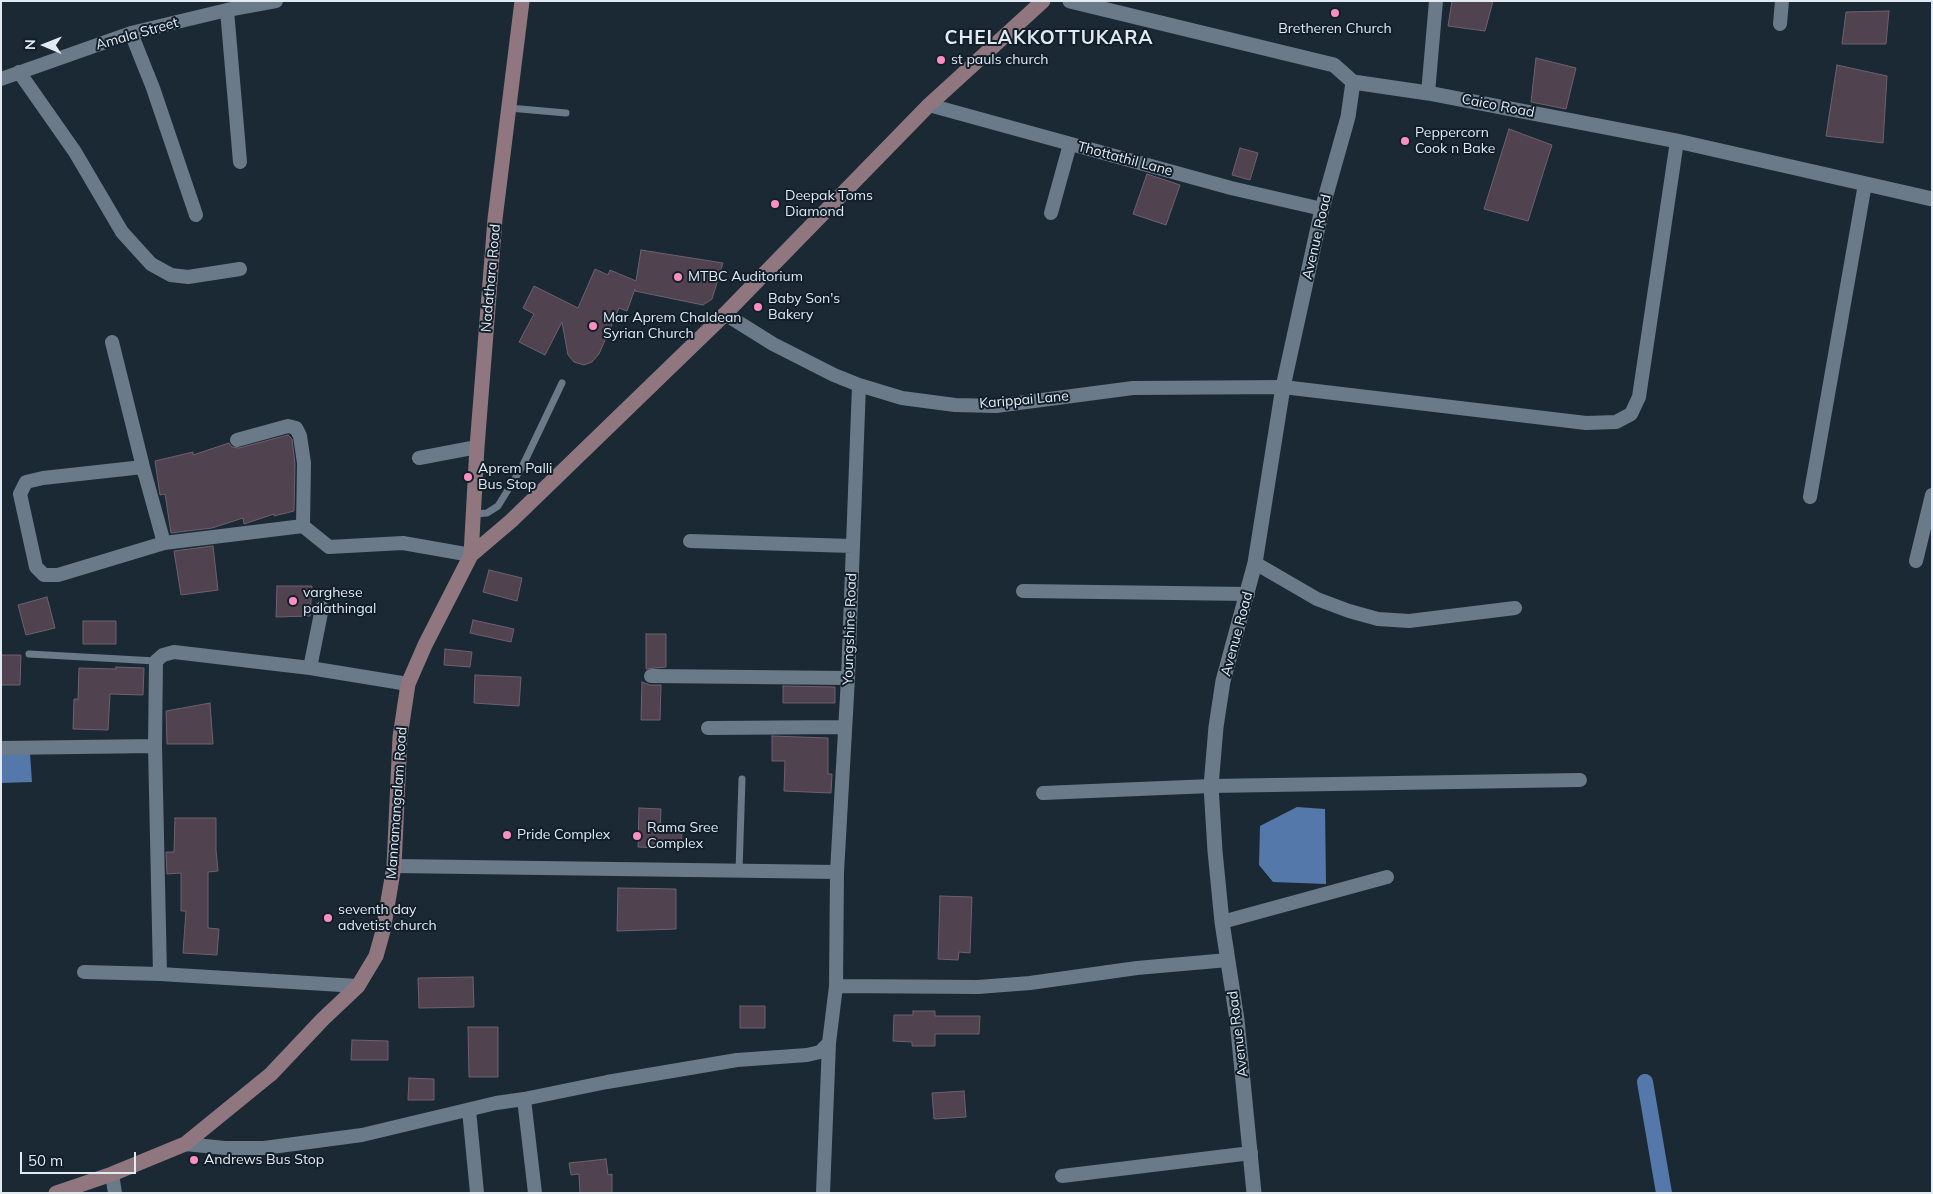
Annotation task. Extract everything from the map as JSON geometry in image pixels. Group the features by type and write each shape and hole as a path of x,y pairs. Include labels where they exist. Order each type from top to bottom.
{"main road":[{"name":"Nadathara Road","path":"471,555 477,447 496,219 522,1"},
{"path":"471,555 511,521 725,314 929,105 1043,1"},
{"name":"Mannamangalam Road","path":"56,1193 112,1174 185,1144 271,1074 323,1019 358,986 376,956 383,931 394,866 400,737 408,684 425,645 471,555"}],"street":[{"name":"Amala Street","path":"1,79 132,33 227,10 276,1"},
{"path":"1070,1 1334,65 1353,82"},
{"path":"1428,93 1436,1"},
{"path":"1780,24 1782,1"},
{"path":"227,10 240,162"},
{"path":"132,33 153,88 196,215"},
{"path":"19,72 75,152 122,232 151,264 171,276 188,277 240,268"},
{"name":"Caico Road","path":"1353,82 1428,93 1677,141 1932,199"},
{"name":"Avenue Road","path":"1254,1193 1251,1153 1214,843 1211,786 1216,727 1223,681 1255,563 1283,387 1322,209 1348,117 1353,82"},
{"name":"Thottathil Lane","path":"929,105 1231,188 1322,209"},
{"name":"Karippai Lane","path":"725,314 773,344 834,375 859,385 902,398 955,405 996,406 1133,388 1283,387 1586,423 1616,422 1631,414 1639,397 1677,141"},
{"path":"1051,213 1070,144"},
{"path":"1810,497 1865,184"},
{"path":"112,342 164,543"},
{"name":"Youngshine Road","path":"823,1193 829,1043 836,986 837,872 846,727 859,385"},
{"path":"237,440 288,426 296,428 300,436 304,463 303,526"},
{"path":"419,458 477,447"},
{"path":"147,480 143,467 43,478 26,482 20,494 36,567 44,575 58,575 164,543 303,526 329,547 403,543 471,555"},
{"path":"1916,561 1932,495"},
{"path":"690,540 852,546"},
{"path":"1255,563 1317,600 1349,612 1378,619 1409,621 1515,608"},
{"path":"1023,591 1248,594"},
{"path":"310,668 322,608"},
{"path":"160,974 155,746 156,661 163,655 174,652 310,668 408,684"},
{"path":"650,676 848,678"},
{"path":"708,728 846,727"},
{"path":"1,748 155,746"},
{"path":"1043,793 1211,786 1580,780"},
{"path":"394,866 837,872"},
{"path":"1222,922 1387,877"},
{"path":"836,986 978,987 1030,983 1137,968 1228,960"},
{"path":"84,972 160,974 358,986"},
{"path":"185,1144 225,1148 264,1148 312,1142 362,1134 496,1103 607,1082 737,1060 807,1055 820,1052 829,1043"},
{"path":"524,1099 536,1193"},
{"path":"469,1110 476,1193"},
{"path":"1062,1176 1251,1153"},
{"path":"112,1174 115,1193"}],"lane":[{"path":"508,108 566,113"},
{"path":"473,514 487,513 498,506 522,467 562,383"},
{"path":"29,654 156,661"},
{"path":"739,872 742,779"}],"water":[{"path":"1,752 30,753 32,782 1,783"},
{"path":"1297,807 1325,809 1326,884 1273,882 1259,865 1260,826"}],"building":[{"path":"1452,1 1493,1 1485,31 1448,26"},
{"path":"1889,11 1886,44 1842,44 1846,12"},
{"path":"1536,58 1576,68 1566,109 1531,102"},
{"path":"1837,65 1887,76 1883,143 1826,136"},
{"path":"1509,129 1552,145 1528,221 1484,209"},
{"path":"1240,148 1258,153 1250,180 1232,175"},
{"path":"1147,174 1180,185 1166,225 1133,214"},
{"path":"641,250 723,263 712,299 703,305 635,291 635,289 627,311 619,308 599,354 592,362 584,365 574,362 568,355 562,322 545,355 519,342 534,314 523,308 534,286 578,308 595,269 608,275 610,270 636,281"},
{"path":"288,435 292,439 295,464 294,511 274,516 274,514 244,524 243,518 212,528 171,533 165,494 160,495 155,461 193,452 193,455 229,443 232,447 239,448"},
{"path":"213,546 218,590 181,595 174,551"},
{"path":"489,570 522,578 517,601 483,592"},
{"name":"varghese palathingal","path":"277,586 312,586 310,616 276,617"},
{"path":"47,597 55,628 26,635 18,605"},
{"path":"473,620 514,629 511,642 470,633"},
{"path":"83,621 116,621 116,644 83,644"},
{"path":"646,634 666,634 666,667 646,669"},
{"path":"445,649 472,652 470,667 444,665"},
{"path":"1,655 21,655 20,685 1,685"},
{"path":"116,667 144,668 143,695 110,694 108,730 73,729 74,699 78,699 79,668 116,669"},
{"path":"475,675 521,677 519,706 474,703"},
{"path":"642,682 650,685 661,685 660,720 641,720"},
{"path":"783,686 835,687 835,703 783,703"},
{"path":"210,703 213,744 167,744 166,711"},
{"path":"772,736 828,738 828,774 832,774 831,793 784,791 785,761 772,761"},
{"path":"639,808 661,809 660,831 682,832 681,849 638,847"},
{"path":"175,818 216,818 218,871 208,872 208,928 219,929 217,955 183,953 186,911 181,911 181,873 167,874 166,852 174,852"},
{"path":"618,888 676,889 676,929 617,931"},
{"path":"940,896 972,897 970,953 959,952 958,960 938,959"},
{"path":"473,977 474,1007 419,1008 418,978"},
{"path":"740,1006 765,1006 765,1028 740,1028"},
{"path":"913,1011 935,1011 935,1016 980,1016 979,1034 935,1034 935,1046 912,1046 912,1042 893,1041 894,1015 913,1015"},
{"path":"468,1027 498,1027 498,1077 469,1077"},
{"path":"352,1040 388,1041 388,1060 351,1060"},
{"path":"409,1078 434,1079 434,1100 408,1100"},
{"path":"964,1091 966,1117 934,1119 932,1093"},
{"path":"606,1159 608,1175 612,1174 612,1193 580,1193 579,1174 571,1175 569,1163"}],"waterway":[{"path":"1645,1082 1664,1193"}],"place":[{"name":"Bretheren Church","path":"1335,13"},
{"name":"st pauls church","path":"941,60"},
{"name":"Peppercorn Cook n Bake","path":"1405,141"},
{"name":"Deepak Toms Diamond","path":"775,204"},
{"name":"MTBC Auditorium","path":"678,277"},
{"name":"Baby Son's Bakery","path":"758,307"},
{"name":"Mar Aprem Chaldean Syrian Church","path":"593,326"},
{"name":"Aprem Palli Bus Stop","path":"468,477"},
{"name":"varghese palathingal","path":"293,601"},
{"name":"Pride Complex","path":"507,835"},
{"name":"Rama Sree Complex","path":"637,836"},
{"name":"seventh day advetist church","path":"328,918"},
{"name":"Andrews Bus Stop","path":"194,1160"}],"district":[{"name":"CHELAKKOTTUKARA","path":"1049,38"}]}
